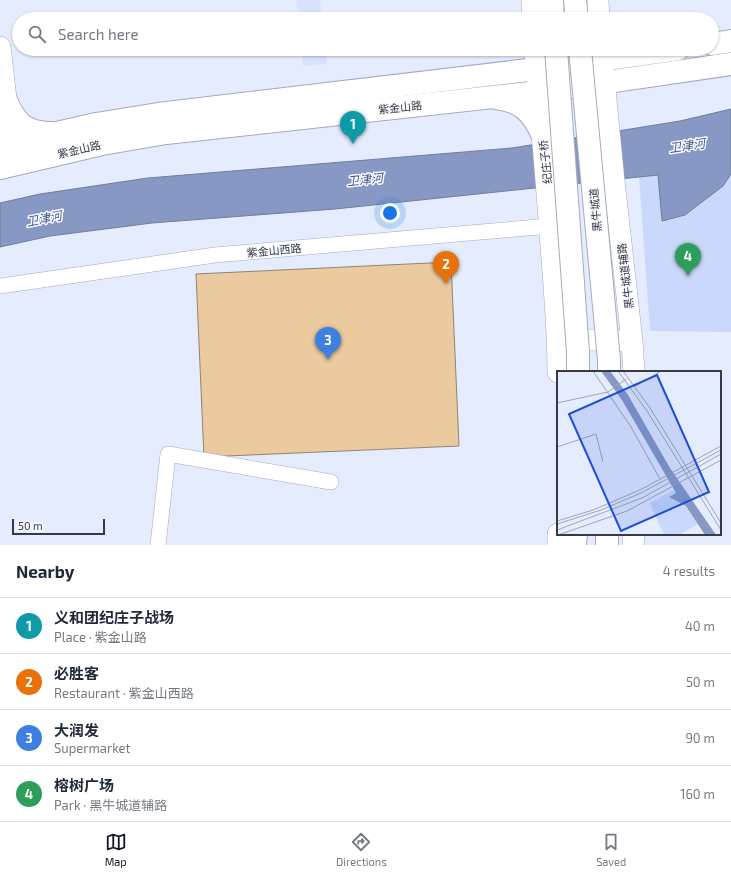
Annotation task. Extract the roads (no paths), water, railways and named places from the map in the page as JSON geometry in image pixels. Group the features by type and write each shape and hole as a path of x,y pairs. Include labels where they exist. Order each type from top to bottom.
{"main road":[{"path":"532,0 533,12"},
{"path":"552,0 553,12"},
{"path":"575,0 576,12"},
{"path":"598,0 599,12"},
{"path":"719,43 731,42"},
{"path":"0,47 5,98 6,149"},
{"path":"557,56 577,336 578,371"},
{"name":"黑牛城道","path":"581,56 609,371"},
{"name":"紫金山路","path":"6,149 67,152 102,144 166,133 487,97 537,72 594,56"},
{"path":"601,56 608,127"},
{"name":"紫金山路","path":"6,149 57,133 96,124 158,114 486,75 537,72 574,86 731,64"},
{"path":"537,72 542,134"},
{"path":"574,86 588,94 595,101 602,110 608,127"},
{"path":"487,97 507,100 520,105 530,114 542,134"},
{"path":"5,98 11,113 20,125 36,131 57,133"},
{"name":"黑牛城道辅路","path":"608,127 632,341 634,371"},
{"name":"纪庄子桥","path":"542,134 550,226"},
{"path":"550,226 558,339 558,371"},
{"path":"558,339 632,341"},
{"path":"575,545 576,535"},
{"path":"633,545 634,535"}],"street":[{"name":"紫金山西路","path":"0,286 215,255 550,226"},
{"path":"158,545 168,454 331,482"}],"water":[{"name":"卫津河","path":"731,109 731,174 723,186 685,215 662,221 658,175 335,209 152,223 50,236 0,247 0,203 40,194 148,178 512,148 680,121"}],"place":[{"name":"义和团纪庄子战场","path":"353,144"},
{"name":"榕树广场","path":"688,276"},
{"name":"必胜客","path":"446,284"},
{"name":"大润发","path":"328,360"}]}
